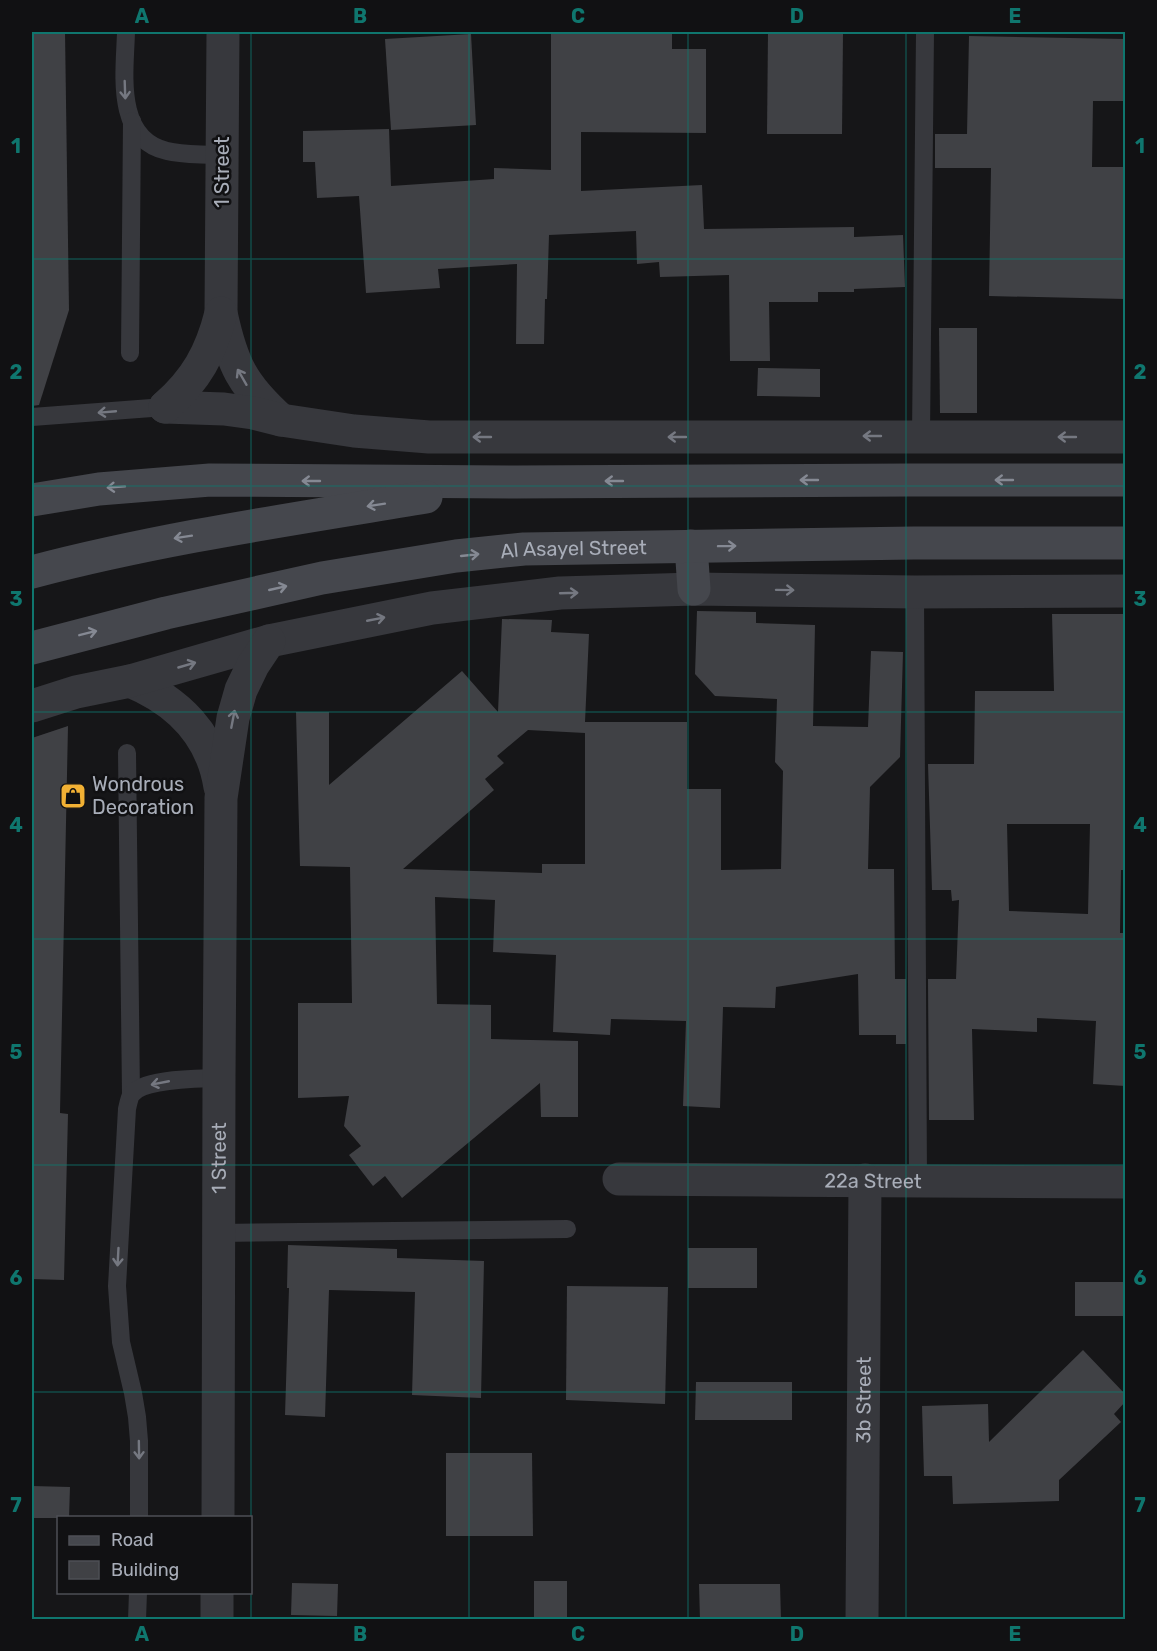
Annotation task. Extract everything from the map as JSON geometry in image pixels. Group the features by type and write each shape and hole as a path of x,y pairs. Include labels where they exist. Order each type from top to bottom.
{"street":[{"name":"1 Street","path":"223,32 221,313 226,338 242,377 262,403 281,420"},
{"name":"1 Street","path":"165,407 196,375 216,335 221,313"},
{"path":"165,407 224,409 354,431 429,437 1125,437"},
{"path":"32,500 99,489 210,480 516,482 1125,480"},
{"path":"32,572 168,540 516,482"},
{"name":"Al Asayel Street","path":"32,648 166,613 322,578 456,556 524,549 914,543 1125,543"},
{"path":"691,546 694,589"},
{"path":"32,706 76,692 130,681 269,641 432,608 560,593 694,589 915,592 1125,591"},
{"name":"1 Street","path":"218,1516 221,798 233,718 241,690 253,664 269,641"},
{"name":"1 Street","path":"130,681 151,689 170,702 200,735 211,754 218,776 221,798"},
{"name":"22a Street","path":"619,1179 1125,1182"},
{"name":"3b Street","path":"862,1620 864,1180"},
{"path":"217,1594 217,1620"}],"lane":[{"path":"126,32 124,92 126,107 139,134 151,144 166,151 222,156"},
{"path":"921,436 925,32"},
{"path":"130,353 132,121"},
{"path":"32,417 165,407"},
{"path":"915,592 918,1182"},
{"path":"127,753 131,1095 127,1109 117,1286 121,1342 137,1417 139,1516"},
{"path":"131,1095 139,1089 164,1081 219,1078"},
{"path":"219,1233 567,1229"},
{"path":"137,1620 138,1594"}],"building":[{"path":"32,32 65,32 69,310 39,405 32,406"},
{"path":"551,32 672,32 672,49 706,49 706,133 581,132 581,191 702,185 704,229 854,227 854,237 903,235 905,287 854,289 854,292 818,292 818,302 769,302 770,361 730,361 729,275 660,277 659,262 637,264 636,231 549,235 544,344 516,344 517,264 438,269 440,288 366,293 359,196 317,198 315,162 303,162 303,131 389,129 391,186 494,179 494,168 551,170"},
{"path":"768,32 843,33 842,134 767,134"},
{"path":"471,34 476,125 391,130 385,39"},
{"path":"969,36 1125,39 1125,101 1093,101 1092,167 1125,167 1125,299 989,296 991,168 935,168 935,134 967,134"},
{"path":"939,328 977,328 977,413 940,413"},
{"path":"758,368 820,369 820,397 757,396"},
{"path":"697,611 756,612 756,623 815,625 813,726 868,727 871,651 903,652 900,757 870,787 868,869 894,869 895,979 906,979 906,1044 896,1044 896,1035 859,1035 858,974 776,987 775,1008 723,1007 720,1108 683,1106 686,1021 611,1019 610,1035 553,1032 556,955 493,952 495,900 435,897 437,1004 491,1005 491,1039 578,1041 578,1117 541,1117 540,1083 402,1198 385,1176 373,1186 349,1155 361,1146 344,1126 349,1096 298,1098 298,1003 352,1003 350,867 300,866 296,712 329,712 329,785 462,671 498,712 502,619 552,620 551,632 589,634 585,722 687,722 687,789 721,789 721,870 781,869 783,771 775,762 777,699 715,696 695,674","holes":["528,730 585,733 585,864 542,864 542,873 403,869 494,790 485,779 504,763 497,756"]},
{"path":"1052,614 1125,614 1125,870 1121,870 1120,933 1125,933 1125,1086 1093,1084 1096,1021 1037,1018 1037,1032 972,1029 974,1120 929,1120 928,979 956,979 959,900 952,901 951,890 932,890 928,764 974,764 975,691 1054,691","holes":["1007,824 1090,824 1088,914 1009,911"]},
{"path":"68,726 60,1113 68,1114 64,1280 32,1279 32,738"},
{"path":"288,1245 397,1249 397,1258 484,1261 481,1398 412,1395 415,1292 329,1290 325,1417 285,1415"},
{"path":"688,1248 757,1248 757,1288 688,1288"},
{"path":"1075,1282 1125,1282 1125,1316 1075,1316"},
{"path":"567,1286 668,1287 665,1404 566,1400"},
{"path":"1083,1350 1125,1394 1125,1402 1114,1414 1121,1422 1059,1480 1059,1501 953,1504 952,1476 924,1476 922,1406 988,1404 989,1442"},
{"path":"696,1382 792,1382 792,1420 695,1420"},
{"path":"446,1453 532,1453 533,1536 446,1536"},
{"path":"32,1486 70,1487 69,1516 32,1518"},
{"path":"534,1581 567,1581 567,1620 534,1620"},
{"path":"292,1583 338,1584 337,1616 291,1615"},
{"path":"699,1584 780,1584 781,1620 700,1620"}],"place":[{"name":"Wondrous Decoration","path":"73,796"}]}
